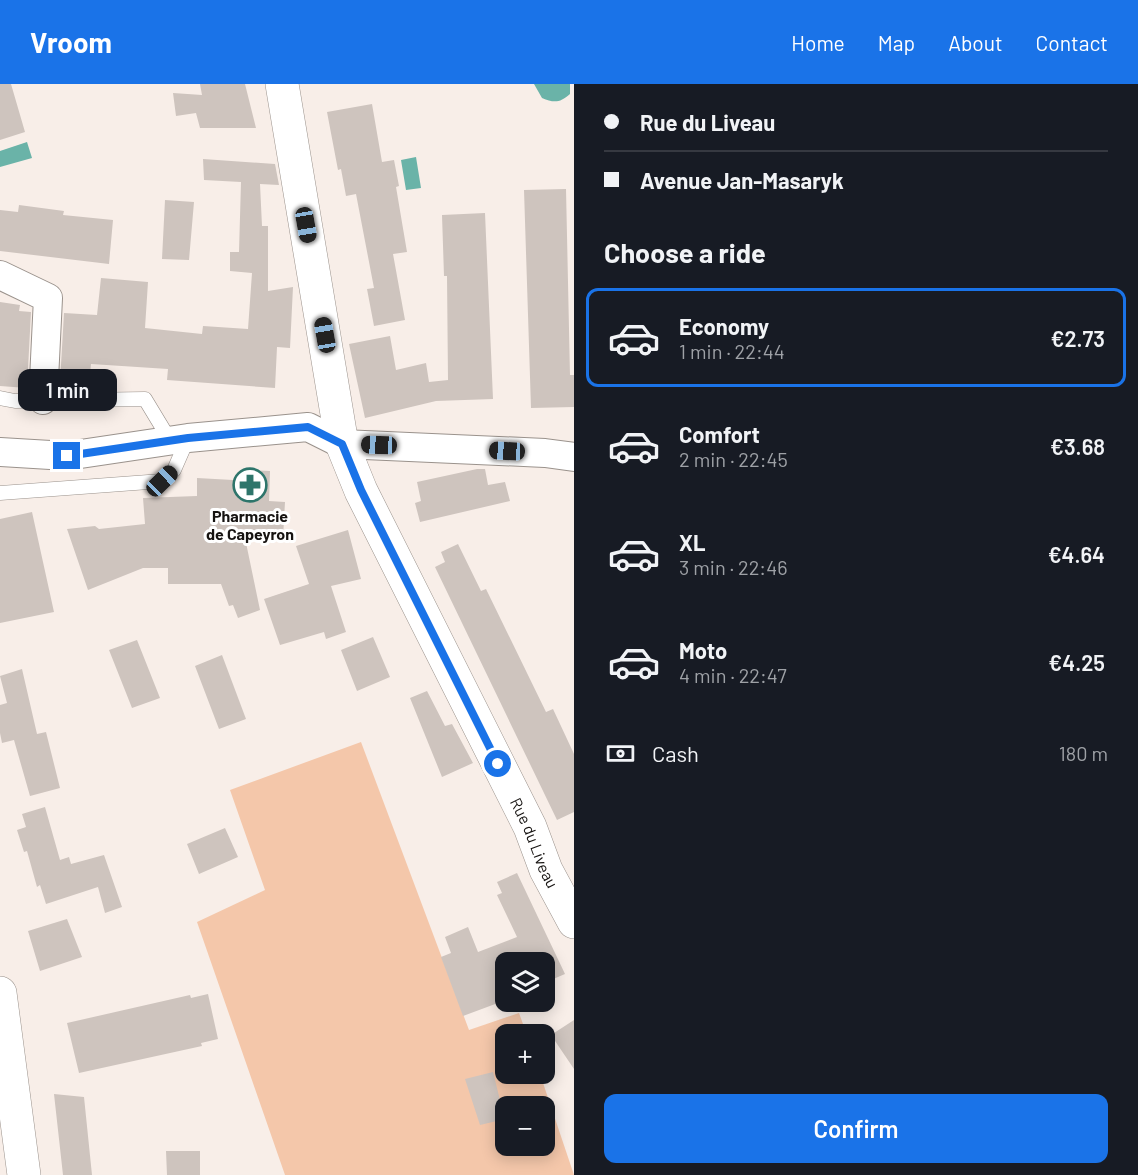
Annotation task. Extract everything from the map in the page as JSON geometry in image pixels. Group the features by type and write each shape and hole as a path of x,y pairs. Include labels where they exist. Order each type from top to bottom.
{"street":[{"name":"Rue du Liveau","path":"282,84 342,444 361,490 530,827 546,870 574,922"},
{"path":"0,275 48,298 43,400"},
{"path":"0,453 67,456 180,440 308,427 342,444 545,453 574,457"},
{"path":"0,993 5,1058 24,1175"}],"lane":[{"path":"0,398 145,399 180,440 174,470 162,481 0,493"}],"shaded area":[{"path":"361,742 469,1030 519,1013 523,1024 495,1024 495,1084 543,1084 547,1096 495,1096 495,1156 555,1156 555,1119 574,1175 285,1175 197,922 265,890 230,790"}],"water":[{"path":"534,84 570,84 570,94 560,101 550,101 542,98"},
{"path":"27,142 32,158 0,167 0,151"},
{"path":"416,157 421,188 406,190 401,160"}],"building":[{"path":"0,84 11,84 25,132 0,140"},
{"path":"200,84 245,84 256,128 200,128 196,113 176,116 173,93 202,95"},
{"path":"372,104 382,162 394,160 407,252 393,254 405,320 374,326 367,289 374,288 356,194 346,196 341,169 338,170 327,112"},
{"path":"203,159 275,164 279,185 260,184 262,226 268,226 268,291 293,287 290,348 277,347 275,388 167,380 168,369 91,364 89,384 60,382 64,313 97,315 101,278 148,282 145,328 202,334 203,326 248,329 252,273 230,271 230,252 239,252 241,182 204,180"},
{"path":"566,189 570,375 574,375 574,407 531,408 524,190"},
{"path":"165,200 194,202 189,260 162,259"},
{"path":"19,205 64,211 63,215 113,220 109,264 0,251 0,210 18,212"},
{"path":"485,213 493,399 436,401 365,418 349,344 390,336 396,370 426,363 429,382 448,380 447,276 444,276 442,215"},
{"path":"0,302 20,305 19,311 31,312 27,388 0,386"},
{"path":"485,469 488,485 505,482 510,501 420,522 415,503 421,501 417,482"},
{"path":"251,470 270,471 269,501 285,502 283,538 245,538 260,610 238,618 233,605 229,606 221,584 168,584 168,568 143,568 88,590 67,529 95,526 99,529 145,524 143,498 197,496 197,478 251,481"},
{"path":"32,512 54,612 0,623 0,519"},
{"path":"348,530 361,579 331,586 346,632 326,639 324,632 280,645 264,599 309,584 296,546"},
{"path":"458,544 481,591 486,589 546,712 553,709 574,754 574,812 557,820 435,567 445,562 441,552"},
{"path":"373,637 390,677 357,691 341,650"},
{"path":"137,640 160,698 132,708 109,650"},
{"path":"222,655 246,719 219,729 195,666"},
{"path":"22,669 37,734 46,732 60,788 30,796 14,740 2,743 0,733 0,705 7,703 0,676"},
{"path":"427,691 445,726 452,724 473,763 442,777 410,698"},
{"path":"45,807 60,860 69,857 71,864 104,855 122,907 105,913 98,887 46,904 40,885 37,887 27,851 24,852 17,830 26,827 22,814"},
{"path":"225,828 238,857 199,874 187,844"},
{"path":"517,873 555,952 495,952 495,1004 463,1016 441,957 451,953 445,937 468,927 478,952 517,937 497,895 502,893 497,882"},
{"path":"67,919 82,957 40,971 28,931"},
{"path":"555,953 565,974 555,978"},
{"path":"208,994 218,1039 201,1043 202,1046 79,1073 67,1023 190,995 191,998"},
{"path":"574,1020 574,1069 555,1041 555,1032"},
{"path":"493,1072 499,1096 495,1096 495,1121 480,1125 465,1079"},
{"path":"54,1094 84,1097 92,1175 63,1175"},
{"path":"166,1151 200,1151 200,1175 167,1175"}],"place":[{"name":"Pharmacie de Capeyron","path":"250,485"}],"route":[{"path":"67,456 188,438 308,427 342,444 361,490 498,764"}]}
